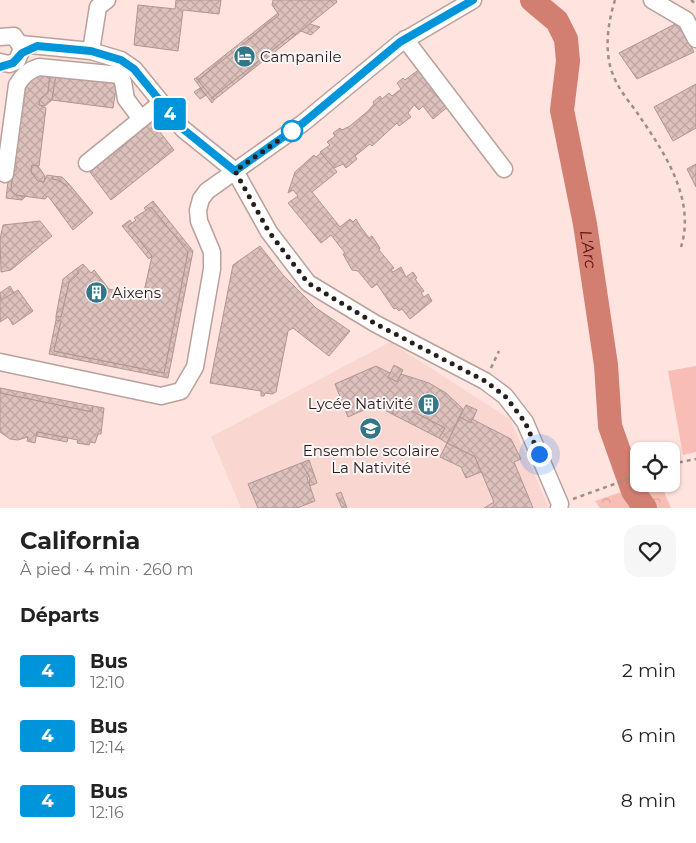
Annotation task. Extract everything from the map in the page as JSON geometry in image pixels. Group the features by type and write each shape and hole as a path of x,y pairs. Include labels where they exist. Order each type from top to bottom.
{"street":[{"path":"91,51 98,7 107,0"},
{"path":"0,362 161,396 182,392 195,367 212,269 212,252 199,221 198,210 201,199 210,187 303,123 405,39 473,0"},
{"path":"652,0 686,20 696,39"},
{"path":"405,39 504,169"},
{"path":"1,64 17,61 15,40 91,51 121,60 134,69 183,129 235,171 269,232 308,283 376,324 485,381 505,396 525,422 560,504 564,504"},
{"path":"5,174 17,85 22,77 32,69 39,67 120,75 126,99 141,118"},
{"path":"87,163 161,103"}],"path":[{"path":"615,0 608,39 612,72 623,94 659,146 681,188 686,232 682,247"},
{"path":"691,0 696,4"},
{"path":"485,381 499,352"},
{"path":"680,462 696,459"},
{"path":"564,504 630,478"}],"shaded area":[{"name":"Ensemble scolaire La Nativité","path":"390,342 510,419 549,508 241,508 211,437"}],"green space":[{"path":"696,366 696,452 683,455 668,371"},
{"path":"630,489 630,492 664,492 671,508 600,508 595,501"}],"building":[{"path":"176,0 221,0 219,14 183,10 178,51 134,45 138,5 175,9"},
{"name":"Campanile","path":"273,0 336,0 337,2 296,35 294,33 212,98 198,80 279,15 272,5"},
{"path":"278,13 279,15 198,80 196,78"},
{"path":"679,22 694,52 637,79 619,53"},
{"path":"310,24 320,27 311,35 301,31"},
{"path":"294,33 296,35 214,100 212,98"},
{"path":"421,68 450,105 433,119 423,106 419,110 414,105 408,113 411,117 399,126 397,123 372,146 370,144 355,156 357,159 346,168 343,164 334,168 320,152 330,145 327,142 335,136 333,133 340,128 342,130 350,126 368,111 374,104 373,102 380,96 382,99 389,93 392,96 401,89 397,83 403,78 405,80"},
{"path":"44,73 50,75 48,93 40,99 39,105 46,108 39,166 32,165 31,172 38,181 44,182 47,175 53,176 52,179 58,180 67,186 69,184 93,213 73,230 48,196 45,199 16,195 11,190 13,170 16,171 16,165 14,165 21,103 24,103 24,97 22,97 23,88 37,75 38,77"},
{"path":"50,75 56,75 52,100 45,106 39,105 40,99 48,93"},
{"path":"56,75 117,82 113,108 52,100"},
{"path":"196,78 214,100 212,103 194,79"},
{"path":"696,84 696,128 673,141 654,107"},
{"path":"200,88 206,95 200,99 194,92"},
{"path":"152,122 174,150 111,200 90,172"},
{"path":"321,153 337,172 312,192 340,227 350,219 353,222 356,219 369,238 372,236 380,248 379,250 394,268 391,270 393,272 401,267 406,277 413,272 417,278 415,279 424,291 421,293 424,297 428,294 432,301 410,319 402,309 399,311 396,308 394,309 377,284 372,288 358,271 352,270 343,254 345,253 331,235 321,243 288,203 298,196 293,190 288,193 295,172 314,155 316,157"},
{"path":"696,164 696,187 687,169"},
{"path":"32,165 38,166 45,176 44,182 38,181 31,172"},
{"path":"53,176 62,177 69,184 67,186 58,180 52,179"},
{"path":"12,178 11,190 16,195 25,197 22,200 6,198 8,182"},
{"path":"153,201 193,251 168,378 49,354 56,320 61,321 54,351 164,373 188,252 151,207 147,211 144,208"},
{"name":"Aixens","path":"151,207 188,252 164,373 54,351 61,321 56,320 56,316 61,317 69,282 79,273 76,269 83,264 91,273 94,270 109,289 143,296 152,256 128,226 136,220 134,218"},
{"path":"130,220 132,223 128,226 152,256 149,259 122,226"},
{"path":"40,221 52,236 11,270 1,272 0,239 3,225"},
{"path":"260,246 283,275 316,308 350,331 329,356 293,328 288,331 276,392 272,394 265,393 264,396 261,396 261,391 210,383 233,265"},
{"path":"76,269 79,273 69,282 61,317 56,316 63,279"},
{"path":"10,286 14,293 1,302 0,293"},
{"path":"18,290 33,311 13,325 8,317 0,322 0,301"},
{"path":"394,365 403,370 397,382 388,377"},
{"name":"Lycée Nativité","path":"376,366 390,373 388,377 397,382 401,374 429,383 446,393 463,409 447,443 439,438 445,428 398,404 392,414 375,405 348,417 335,384"},
{"path":"0,388 93,406 92,412 0,393"},
{"path":"0,393 92,412 93,406 104,408 101,434 98,434 95,443 90,442 89,445 77,443 78,440 37,432 35,443 27,441 28,437 18,440 10,439 0,432"},
{"path":"398,404 445,428 439,438 392,414"},
{"path":"466,405 477,410 471,423 460,417"},
{"path":"460,417 471,423 472,419 511,439 521,459 514,462 533,508 484,508 494,502 475,457 447,443"},
{"path":"37,432 68,438 67,442 37,436"},
{"path":"447,443 475,457 481,472 466,478 461,467 440,457"},
{"path":"309,460 317,483 310,486 309,476 301,463"},
{"path":"301,463 309,476 307,478 315,501 297,508 258,508 248,484"},
{"path":"341,492 347,508 342,508 336,494"}],"waterway":[{"name":"L'Arc","path":"532,0 557,21 566,39 568,61 562,110 585,224 606,365 610,426 633,491 645,508"}],"bus line":[{"name":"4","path":"0,67 17,61 22,53 37,46 91,51 114,56 134,69 183,129 210,153 235,171 303,123 400,42 473,0"}],"place":[{"name":"Campanile","path":"244,57"},
{"name":"Aixens","path":"96,293"},
{"name":"Lycée Nativité","path":"429,404"},
{"name":"Ensemble scolaire La Nativité","path":"371,428"}],"route":[{"path":"292,131 235,171 253,200 269,232 308,283 376,324 485,381 505,396 525,422 539,454"}]}
